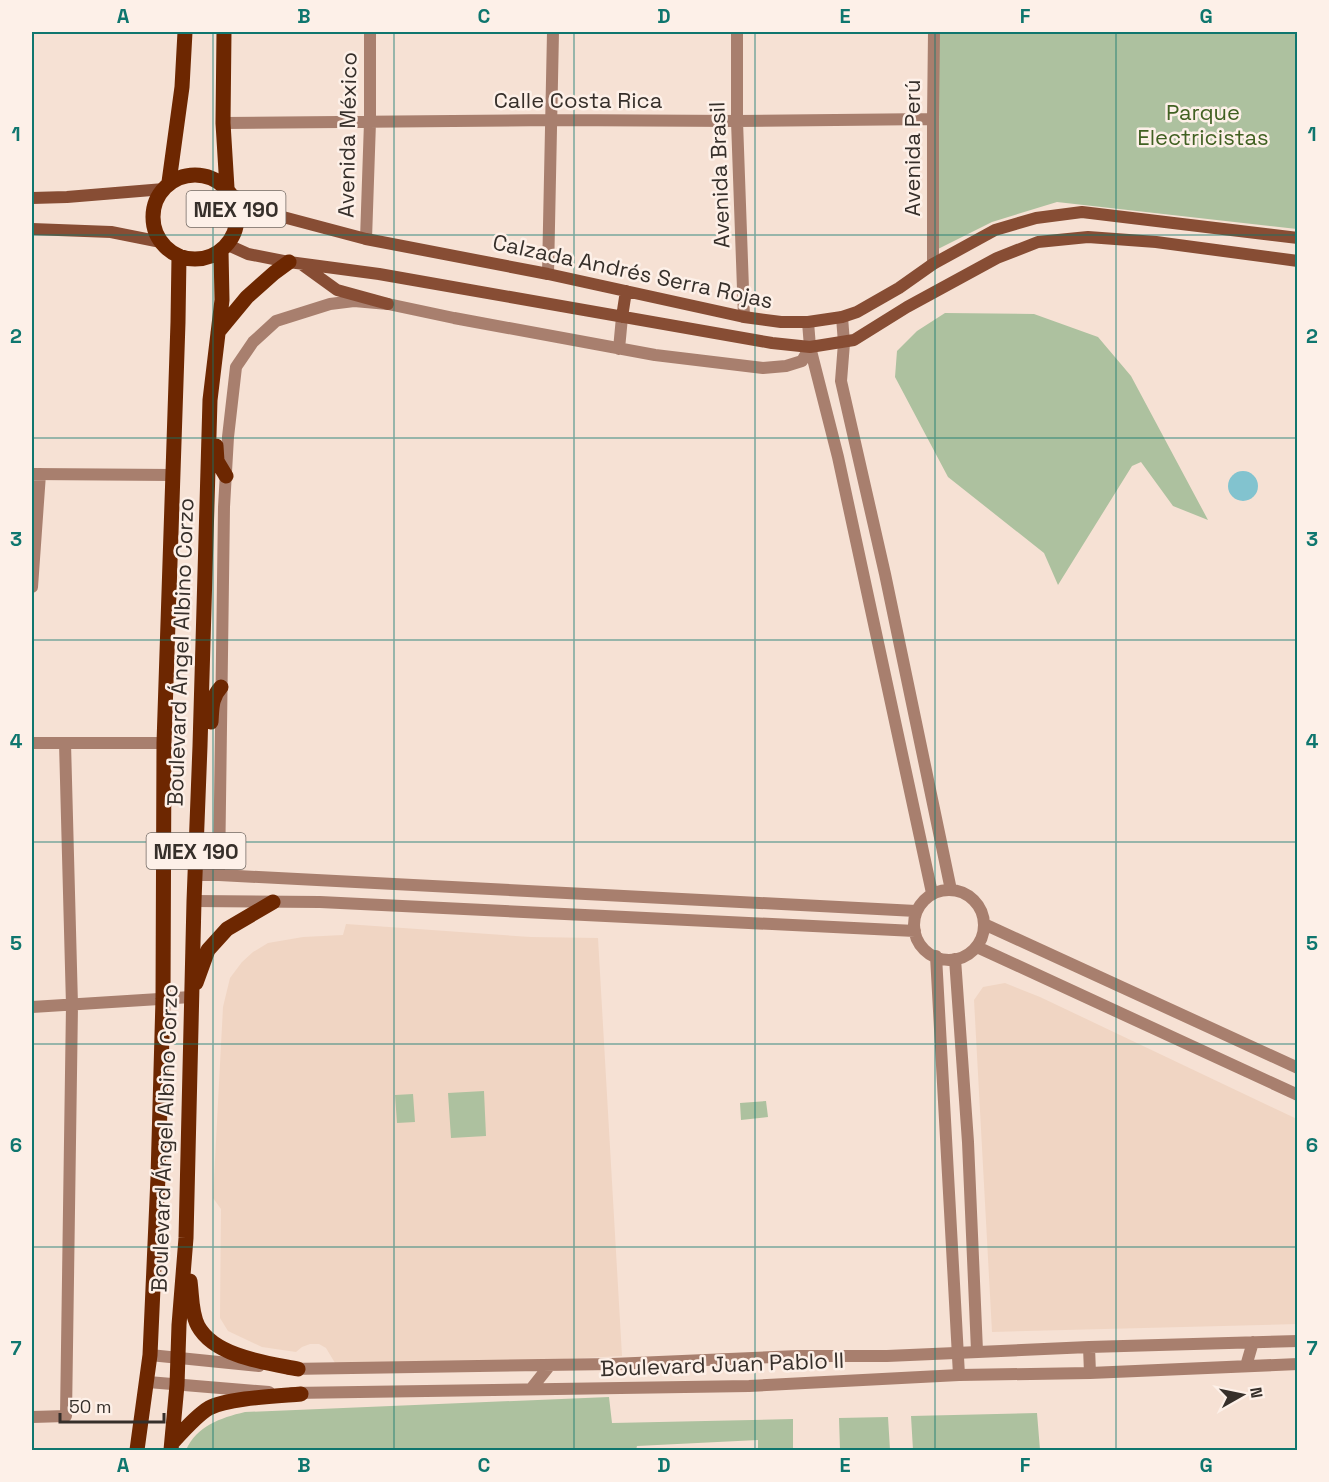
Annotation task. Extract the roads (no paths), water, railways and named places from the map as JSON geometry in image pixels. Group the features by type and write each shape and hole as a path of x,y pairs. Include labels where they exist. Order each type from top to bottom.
{"main road":[{"name":"MEX 190","path":"167,186 182,87 185,32"},
{"name":"MEX 190","path":"224,32 223,123 229,191 237,210 237,225 225,248 206,258 191,259 176,255 161,243 153,225 154,206 167,186 176,179 191,174 207,175 229,191"},
{"path":"32,198 77,196 167,186"},
{"name":"Calzada Andrés Serra Rojas","path":"229,191 283,217 366,239 548,273 744,317 781,322 808,322 842,317 857,312 899,288 933,264 994,230 1036,218 1082,212 1298,238"},
{"path":"32,229 111,232 161,243"},
{"name":"Calzada Andrés Serra Rojas","path":"225,248 295,263 379,274 772,343 810,347 854,340 907,307 996,258 1038,242 1088,237 1156,242 1298,261"},
{"name":"Boulevard Ángel Albino Corzo","path":"171,1447 186,1238 191,997 210,400 222,300 225,248"},
{"name":"Boulevard Ángel Albino Corzo","path":"138,1450 150,1355 158,1177 163,999 164,743 179,256"},
{"path":"218,332 247,297 274,273 295,263 337,290 388,304"},
{"path":"622,317 626,291"},
{"path":"210,417 214,429 217,461 226,476"},
{"path":"200,746 210,733 212,700 220,687"},
{"path":"191,997 208,950 227,928 273,902"},
{"path":"186,1238 193,1308 199,1327 224,1350 249,1360 298,1370"},
{"path":"171,1447 187,1427 209,1408 243,1400 301,1394"}],"street":[{"name":"Avenida México","path":"366,239 370,32"},
{"path":"548,273 553,32"},
{"name":"Avenida Brasil","path":"737,32 737,121 744,317"},
{"name":"Avenida Perú","path":"933,264 934,32"},
{"name":"Calle Costa Rica","path":"223,123 933,119"},
{"path":"219,875 220,687 228,437 236,367 254,342 276,321 330,304 354,301 388,304 655,355 763,368 802,362 810,347"},
{"path":"619,349 622,317"},
{"path":"842,317 844,342 841,381 888,585 951,890"},
{"path":"808,322 810,347 838,456 932,893"},
{"path":"32,587 36,474 173,475"},
{"path":"32,743 164,743"},
{"path":"32,1417 66,1416 72,1005 65,743"},
{"path":"195,875 916,911"},
{"path":"951,890 962,891 973,899 981,910 984,924 983,934 977,947 968,954 955,959 928,953 916,938 915,931 916,911 923,901 932,893 951,890"},
{"path":"194,901 320,902 915,931"},
{"path":"984,924 1298,1068"},
{"path":"977,947 1298,1095"},
{"path":"936,956 959,1375"},
{"path":"955,959 968,1142 977,1351"},
{"path":"32,1007 191,997"},
{"name":"Boulevard Juan Pablo II","path":"150,1355 298,1370 612,1364 1298,1341"},
{"path":"1246,1366 1253,1342"},
{"path":"1089,1347 1090,1373"},
{"name":"Boulevard Juan Pablo II","path":"147,1382 301,1394 749,1386 959,1375 1090,1373 1298,1364"},
{"path":"531,1389 550,1365"}],"water":[{"path":"1243,471 1249,472 1257,480 1257,492 1249,500 1243,501 1237,500 1229,492 1228,486 1229,480 1237,472"}],"park label":[{"name":"Parque Electricistas","path":"1203,124"}]}
